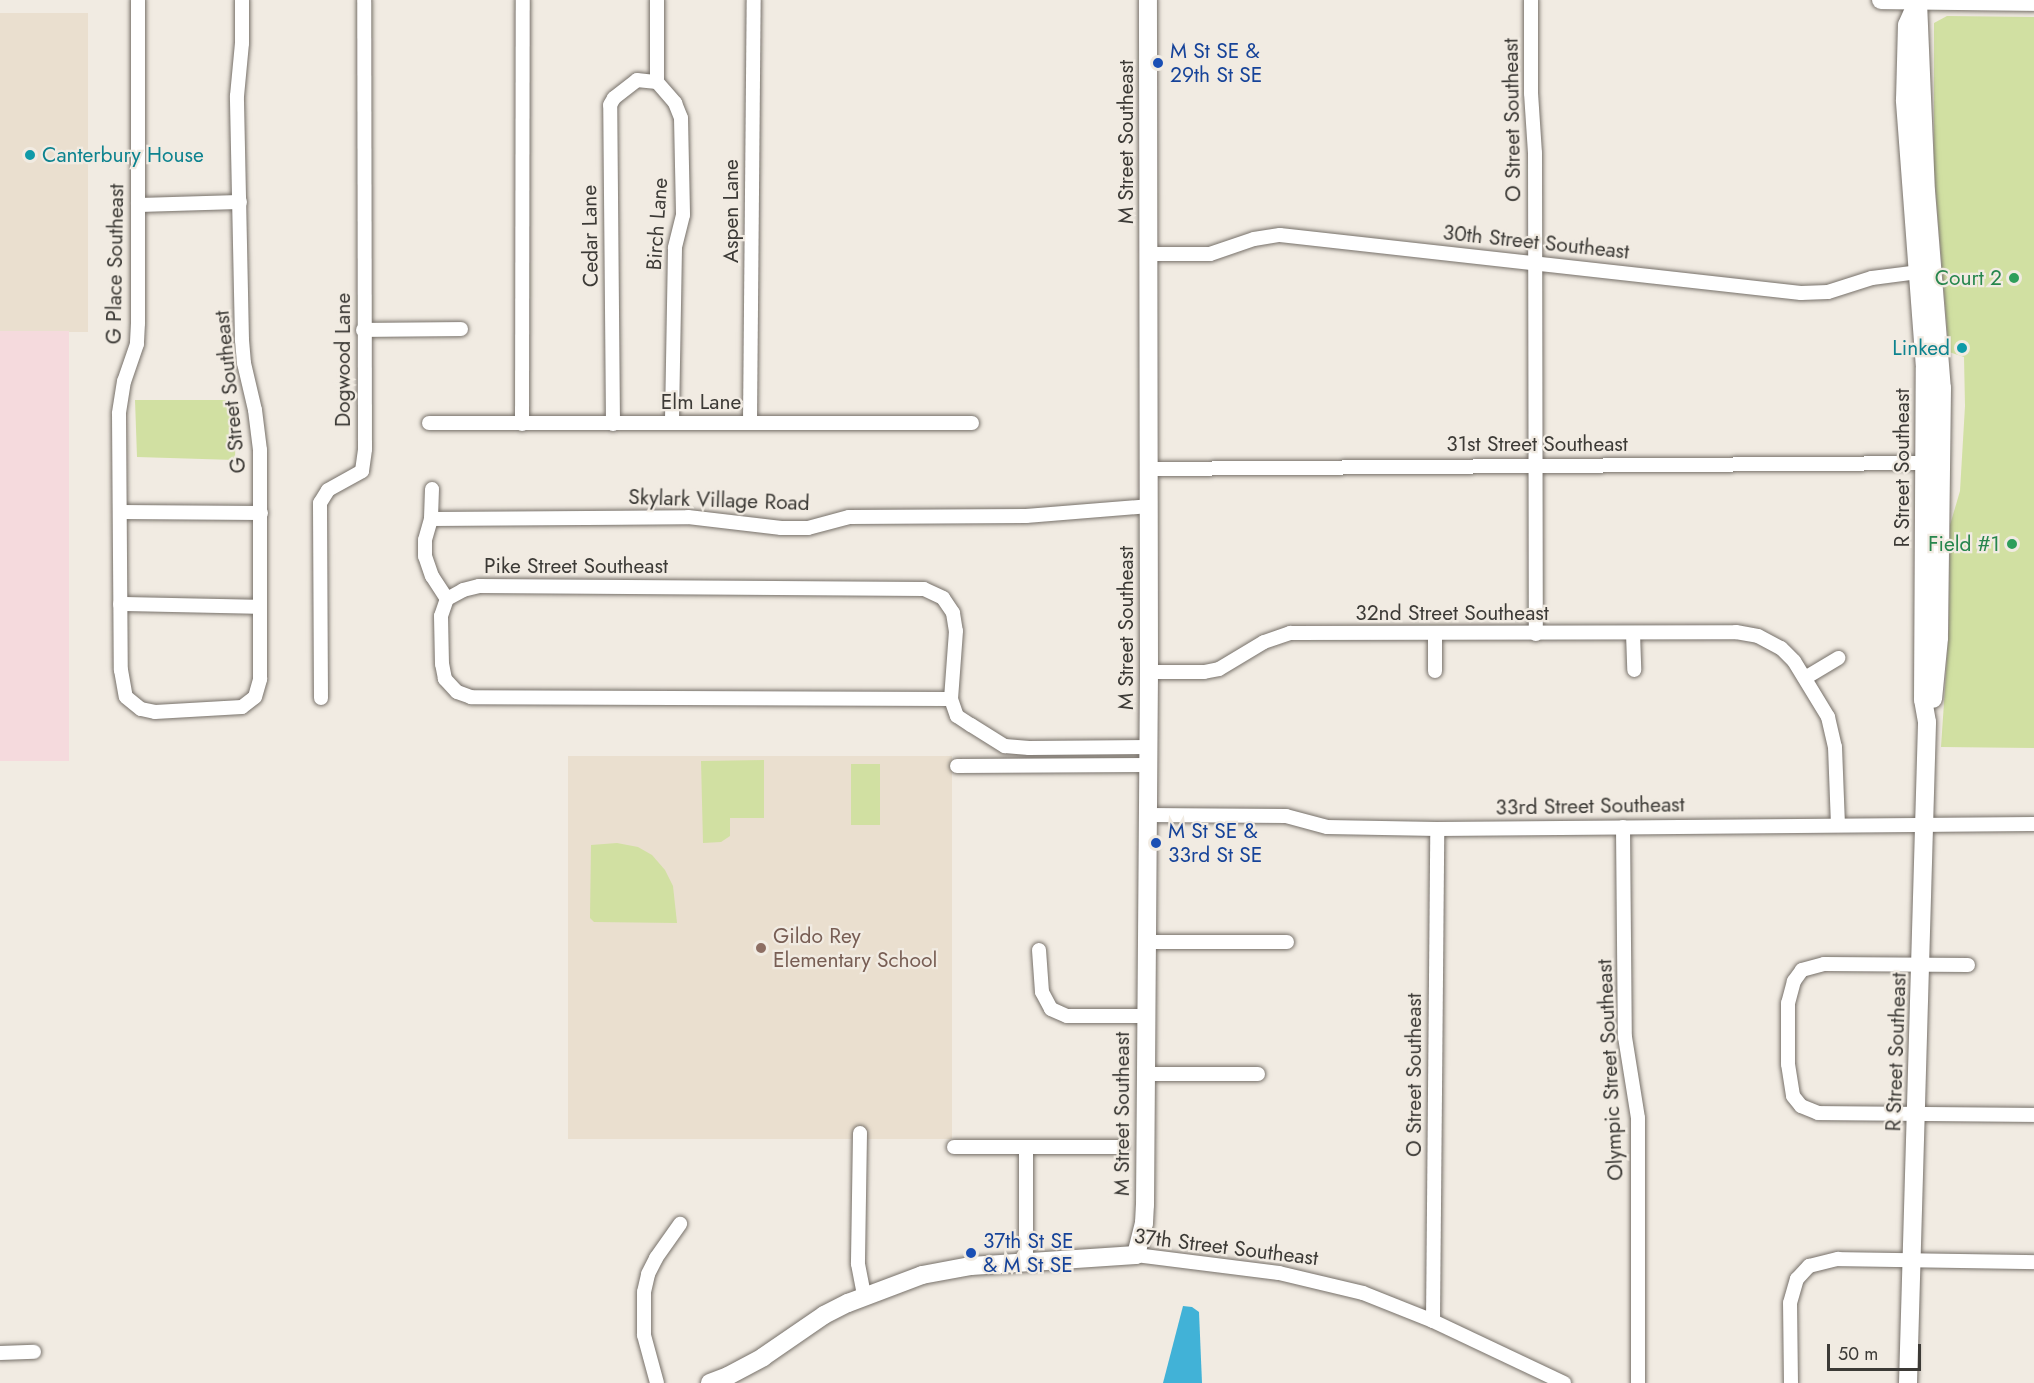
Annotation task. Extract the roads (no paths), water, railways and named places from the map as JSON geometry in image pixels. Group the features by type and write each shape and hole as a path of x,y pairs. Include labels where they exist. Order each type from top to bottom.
{"street":[{"name":"G Place Southeast","path":"138,0 138,336 136,350 124,381 120,404 121,670 126,697 141,709 155,712 242,707 255,697 261,672"},
{"name":"G Street Southeast","path":"242,0 242,44 237,96 242,340 244,363 258,430 261,513 261,672"},
{"name":"Dogwood Lane","path":"321,698 320,503 328,490 356,476 364,465 364,0"},
{"path":"522,424 524,0"},
{"path":"657,0 657,82"},
{"name":"Aspen Lane","path":"750,422 754,0"},
{"name":"M Street Southeast","path":"1136,1255 1144,1223 1145,1205 1144,1074 1149,672 1148,0"},
{"name":"O Street Southeast","path":"1531,0 1536,262 1536,634"},
{"path":"1881,0 2034,2"},
{"name":"R Street Southeast","path":"1908,1383 1927,722 1923,700 1925,368 1905,100 1907,25 1918,0"},
{"name":"R Street Southeast","path":"1918,0 1926,191 1942,399 1938,656 1933,702 1927,722"},
{"name":"Cedar Lane","path":"613,424 610,105 614,98 637,80 657,82"},
{"name":"Birch Lane","path":"657,82 675,103 681,118 683,215 675,248 672,423"},
{"path":"138,205 240,202"},
{"name":"30th Street Southeast","path":"1149,254 1210,254 1254,238 1280,235 1801,293 1828,292 1872,278 1918,272"},
{"path":"363,330 461,329"},
{"name":"Elm Lane","path":"429,423 972,423"},
{"name":"31st Street Southeast","path":"1148,469 1926,463"},
{"path":"432,489 431,519 425,535 425,556 432,576 447,599 440,626 442,670 453,689 471,697 951,699 957,716 1005,746 1148,756"},
{"name":"Skylark Village Road","path":"431,519 688,517 781,528 808,528 849,517 1026,516 1149,506"},
{"path":"120,512 261,513"},
{"name":"Pike Street Southeast","path":"447,599 463,590 479,586 924,589 943,598 955,622 951,699"},
{"path":"120,604 260,607"},
{"name":"32nd Street Southeast","path":"1149,672 1204,672 1219,669 1264,642 1290,633 1736,632 1764,638 1786,652 1805,678"},
{"path":"1633,633 1634,670"},
{"path":"1435,634 1435,671"},
{"path":"1838,658 1805,678 1823,706 1833,732 1838,825"},
{"path":"957,766 1148,756"},
{"name":"33rd Street Southeast","path":"1148,815 1286,816 1327,827 1437,829 2034,825"},
{"name":"Olympic Street Southeast","path":"1623,826 1625,1037 1638,1118 1638,1383"},
{"name":"O Street Southeast","path":"1433,1321 1437,829"},
{"path":"1147,942 1287,942"},
{"path":"1039,950 1042,992 1051,1009 1067,1016 1145,1016"},
{"path":"1968,965 1819,965 1802,970 1794,981 1788,1013 1788,1075 1793,1096 1801,1106 1818,1113 2034,1115"},
{"path":"1144,1074 1258,1074"},
{"path":"860,1133 858,1264 864,1295"},
{"path":"954,1147 1121,1147"},
{"path":"1026,1148 1026,1262"},
{"path":"657,1383 644,1335 644,1292 648,1274 656,1258 680,1224"},
{"name":"37th Street Southeast","path":"710,1383 763,1357 824,1315 864,1295 945,1269 1136,1255 1250,1269 1319,1281 1363,1293 1433,1321 1564,1383"},
{"path":"1791,1383 1790,1303 1797,1279 1809,1266 1832,1259 2034,1262"},
{"path":"0,1353 34,1352"}],"water":[{"path":"1183,1306 1192,1307 1199,1312 1202,1383 1163,1383"}],"place":[{"name":"M St SE & 29th St SE","path":"1158,63"},
{"name":"Canterbury House","path":"30,155"},
{"name":"Court 2","path":"2014,278"},
{"name":"Linked","path":"1962,348"},
{"name":"Field #1","path":"2012,544"},
{"name":"M St SE & 33rd St SE","path":"1156,843"},
{"name":"Gildo Rey Elementary School","path":"761,948"},
{"name":"37th St SE & M St SE","path":"971,1253"}]}
